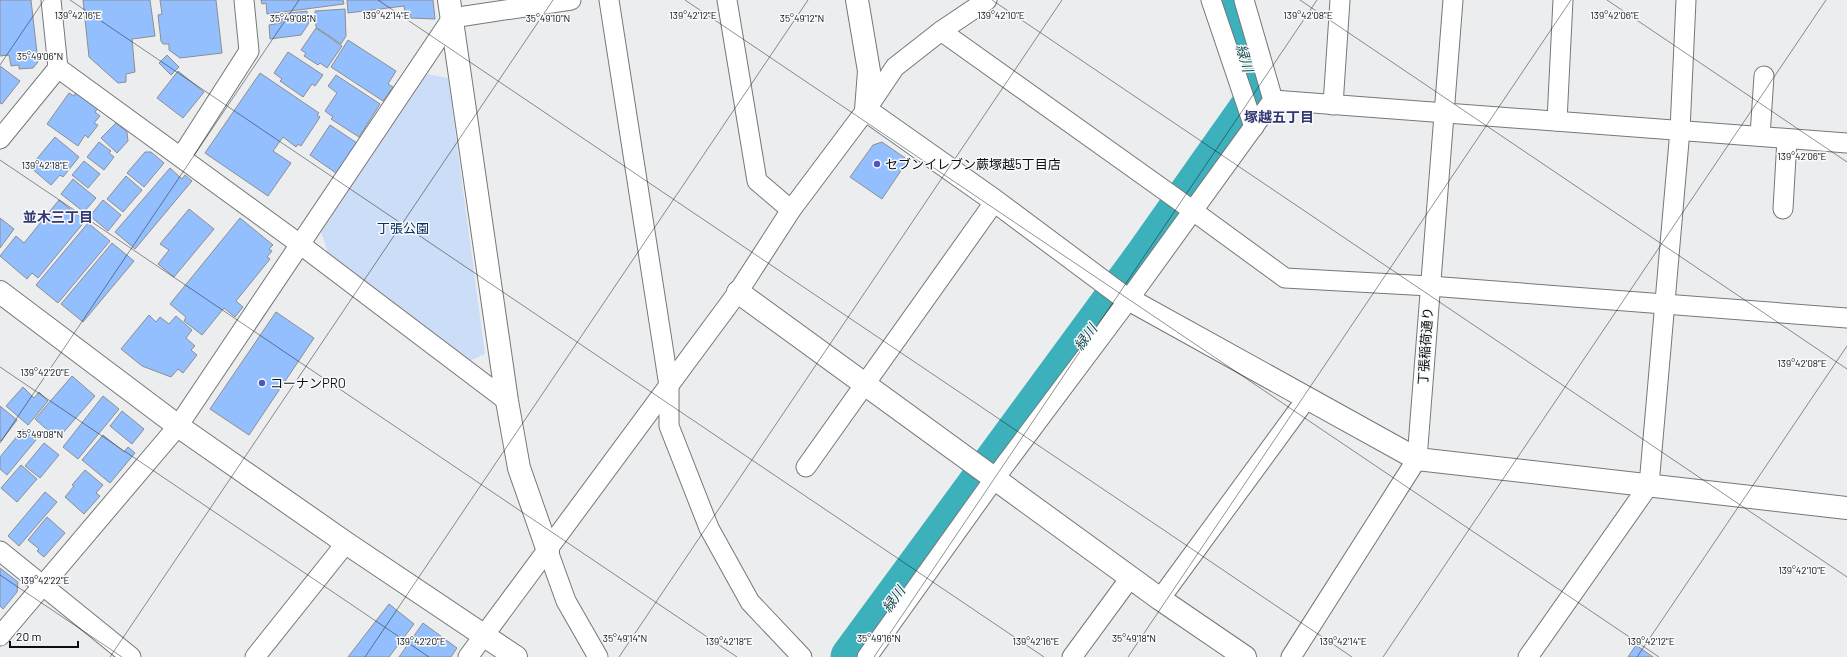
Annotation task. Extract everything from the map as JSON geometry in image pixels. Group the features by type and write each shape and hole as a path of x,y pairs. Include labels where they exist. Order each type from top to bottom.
{"street":[{"path":"0,139 58,68 51,0"},
{"path":"180,157 249,51 244,0"},
{"path":"451,9 571,0"},
{"path":"609,0 669,386 669,426 708,528 750,602 802,657"},
{"path":"727,0 757,181 791,210"},
{"path":"856,0 869,72 866,110"},
{"path":"468,657 548,551 738,292 791,210 866,110 895,67 941,30 987,0"},
{"path":"1211,0 1253,126"},
{"path":"1244,0 1273,100"},
{"path":"1333,105 1340,0"},
{"name":"丁張稲荷通り","path":"1291,657 1417,459 1453,0"},
{"path":"1557,121 1563,0"},
{"path":"1528,657 1649,485 1680,130 1686,0"},
{"path":"0,636 178,426 301,245 451,9"},
{"path":"451,9 507,401 519,468 566,601 598,657"},
{"path":"941,30 1285,278 1430,286 1847,318"},
{"path":"58,68 301,245 507,401"},
{"path":"1760,136 1764,76"},
{"path":"1273,100 1847,143"},
{"path":"866,657 1125,297 1192,210 1273,100"},
{"path":"866,110 995,201 1103,283 1125,297 1417,459 1847,508"},
{"path":"1783,209 1787,139"},
{"path":"806,467 866,385 995,201"},
{"path":"0,292 178,426 346,543 516,657"},
{"path":"738,292 1130,578 1245,657"},
{"path":"1160,599 1307,398"},
{"path":"255,657 346,543"},
{"path":"0,551 132,657"},
{"path":"1072,657 1130,578"}],"green space":[{"name":"丁張公園","path":"427,74 448,78 485,354 469,361 328,253 321,232"}],"building":[{"path":"0,0 31,0 38,62 33,68 19,69 19,65 11,66 9,55 0,56"},
{"path":"83,0 150,0 155,36 132,39 135,72 126,74 126,82 118,83 89,57"},
{"path":"160,0 216,0 222,53 180,58 169,50 169,44 163,44 161,41 158,15 162,14"},
{"path":"261,0 343,0 344,4 267,14 266,3 262,4"},
{"path":"347,0 433,0 435,19 410,18 410,13 405,13 404,6 348,13"},
{"path":"345,9 346,36 341,44 316,27 315,11"},
{"path":"307,11 309,23 301,35 270,39 269,25 281,23 281,14"},
{"path":"316,28 342,46 327,68 320,63 318,65 304,56 306,53 301,50"},
{"path":"348,40 396,71 388,84 393,87 383,101 331,67"},
{"path":"288,52 323,75 315,86 312,84 303,97 280,81 282,79 274,73"},
{"path":"167,55 179,67 171,75 159,63"},
{"path":"0,66 20,81 2,104 0,103"},
{"path":"178,71 204,92 183,118 157,98"},
{"path":"260,73 319,113 317,115 320,117 301,146 298,144 296,147 283,137 273,151 291,163 268,196 205,153"},
{"path":"336,75 380,104 359,137 331,119 333,117 325,111 337,93 328,86"},
{"path":"76,92 98,108 95,112 100,116 94,123 98,125 88,138 85,135 78,146 47,124 69,93 74,96"},
{"path":"116,123 127,132 128,141 117,153 101,138"},
{"path":"330,125 357,143 336,173 310,155"},
{"path":"55,137 79,157 63,177 60,175 51,185 30,167"},
{"path":"99,142 111,151 109,153 114,157 104,170 87,157"},
{"path":"882,142 908,160 882,199 850,177 873,145"},
{"path":"145,152 151,152 164,163 144,187 127,173"},
{"path":"84,161 100,174 88,188 72,175"},
{"path":"170,168 182,179 185,175 192,181 135,249 115,232"},
{"path":"126,176 142,190 123,212 107,199"},
{"path":"73,179 96,198 84,212 61,194"},
{"path":"59,200 85,221 38,278 32,273 27,279 0,256 16,236 24,243"},
{"path":"103,200 121,215 108,231 90,216"},
{"path":"189,209 214,229 174,277 158,264 169,250 160,244"},
{"path":"0,218 14,229 0,248"},
{"path":"240,218 273,245 269,249 272,251 267,257 270,259 236,301 243,307 235,317 224,308 202,335 184,321 186,317 170,304"},
{"path":"88,223 110,241 58,303 36,285"},
{"path":"112,243 134,261 83,322 61,304"},
{"path":"276,312 314,338 249,435 210,409"},
{"path":"149,315 156,322 160,317 169,324 176,316 192,330 186,338 195,346 191,350 197,355 183,373 178,369 171,377 142,366 121,349"},
{"path":"72,376 95,396 61,435 56,430 52,434 35,419"},
{"path":"23,387 34,398 39,392 48,401 28,425 6,406"},
{"path":"103,396 119,409 78,459 63,447"},
{"path":"0,406 17,420 1,441 0,440"},
{"path":"122,411 144,429 132,444 110,426"},
{"path":"23,429 36,440 7,475 0,469 0,457"},
{"path":"103,435 124,452 128,447 135,453 110,483 82,460"},
{"path":"44,443 59,455 40,478 25,466"},
{"path":"21,465 37,479 17,502 1,488"},
{"path":"85,470 103,485 96,493 100,496 84,514 65,497 74,486 72,485"},
{"path":"45,492 57,502 19,546 8,536"},
{"path":"47,517 65,533 44,557 37,551 39,549 28,540"},
{"path":"0,568 18,582 17,592 3,609 0,606"},
{"path":"389,604 414,624 389,657 348,657"},
{"path":"423,623 457,648 451,657 399,657"},
{"path":"1636,645 1653,657 1628,657"}],"waterway":[{"name":"緑川","path":"851,657 1146,255 1256,99 1229,0"}],"place":[{"name":"セブンイレブン蕨塚越5丁目店","path":"877,164"},
{"name":"コーナンPRO","path":"262,383"}],"district":[{"name":"塚越五丁目","path":"1279,116"},
{"name":"並木三丁目","path":"58,216"}]}
